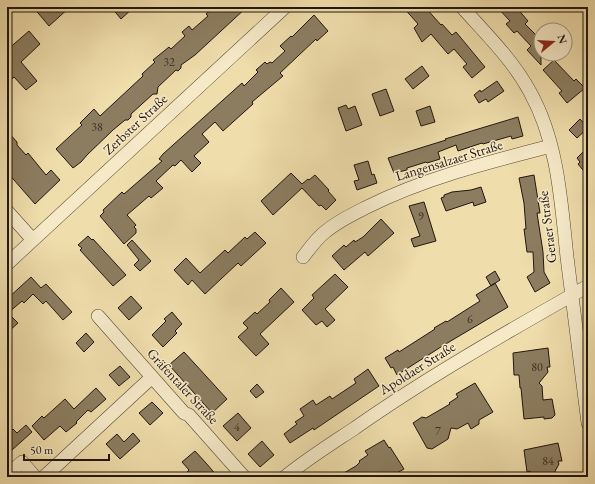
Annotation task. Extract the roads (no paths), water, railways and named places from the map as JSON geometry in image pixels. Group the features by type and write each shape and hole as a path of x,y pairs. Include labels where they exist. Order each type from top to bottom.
{"street":[{"name":"Zerbster Straße","path":"7,264 285,7"},
{"name":"Geraer Straße","path":"462,7 509,59 524,82 538,109 546,129 558,177 588,422"},
{"name":"Langensalzaer Straße","path":"303,257 317,239 330,228 355,213 393,194 432,179 551,146"},
{"path":"7,211 33,240"},
{"name":"Apoldaer Straße","path":"285,477 307,460 398,398 522,323 588,286"},
{"name":"Gräfentaler Straße","path":"98,316 184,413 189,415 244,477"},
{"path":"44,477 152,377"},
{"path":"7,476 22,462 35,477"}]}
